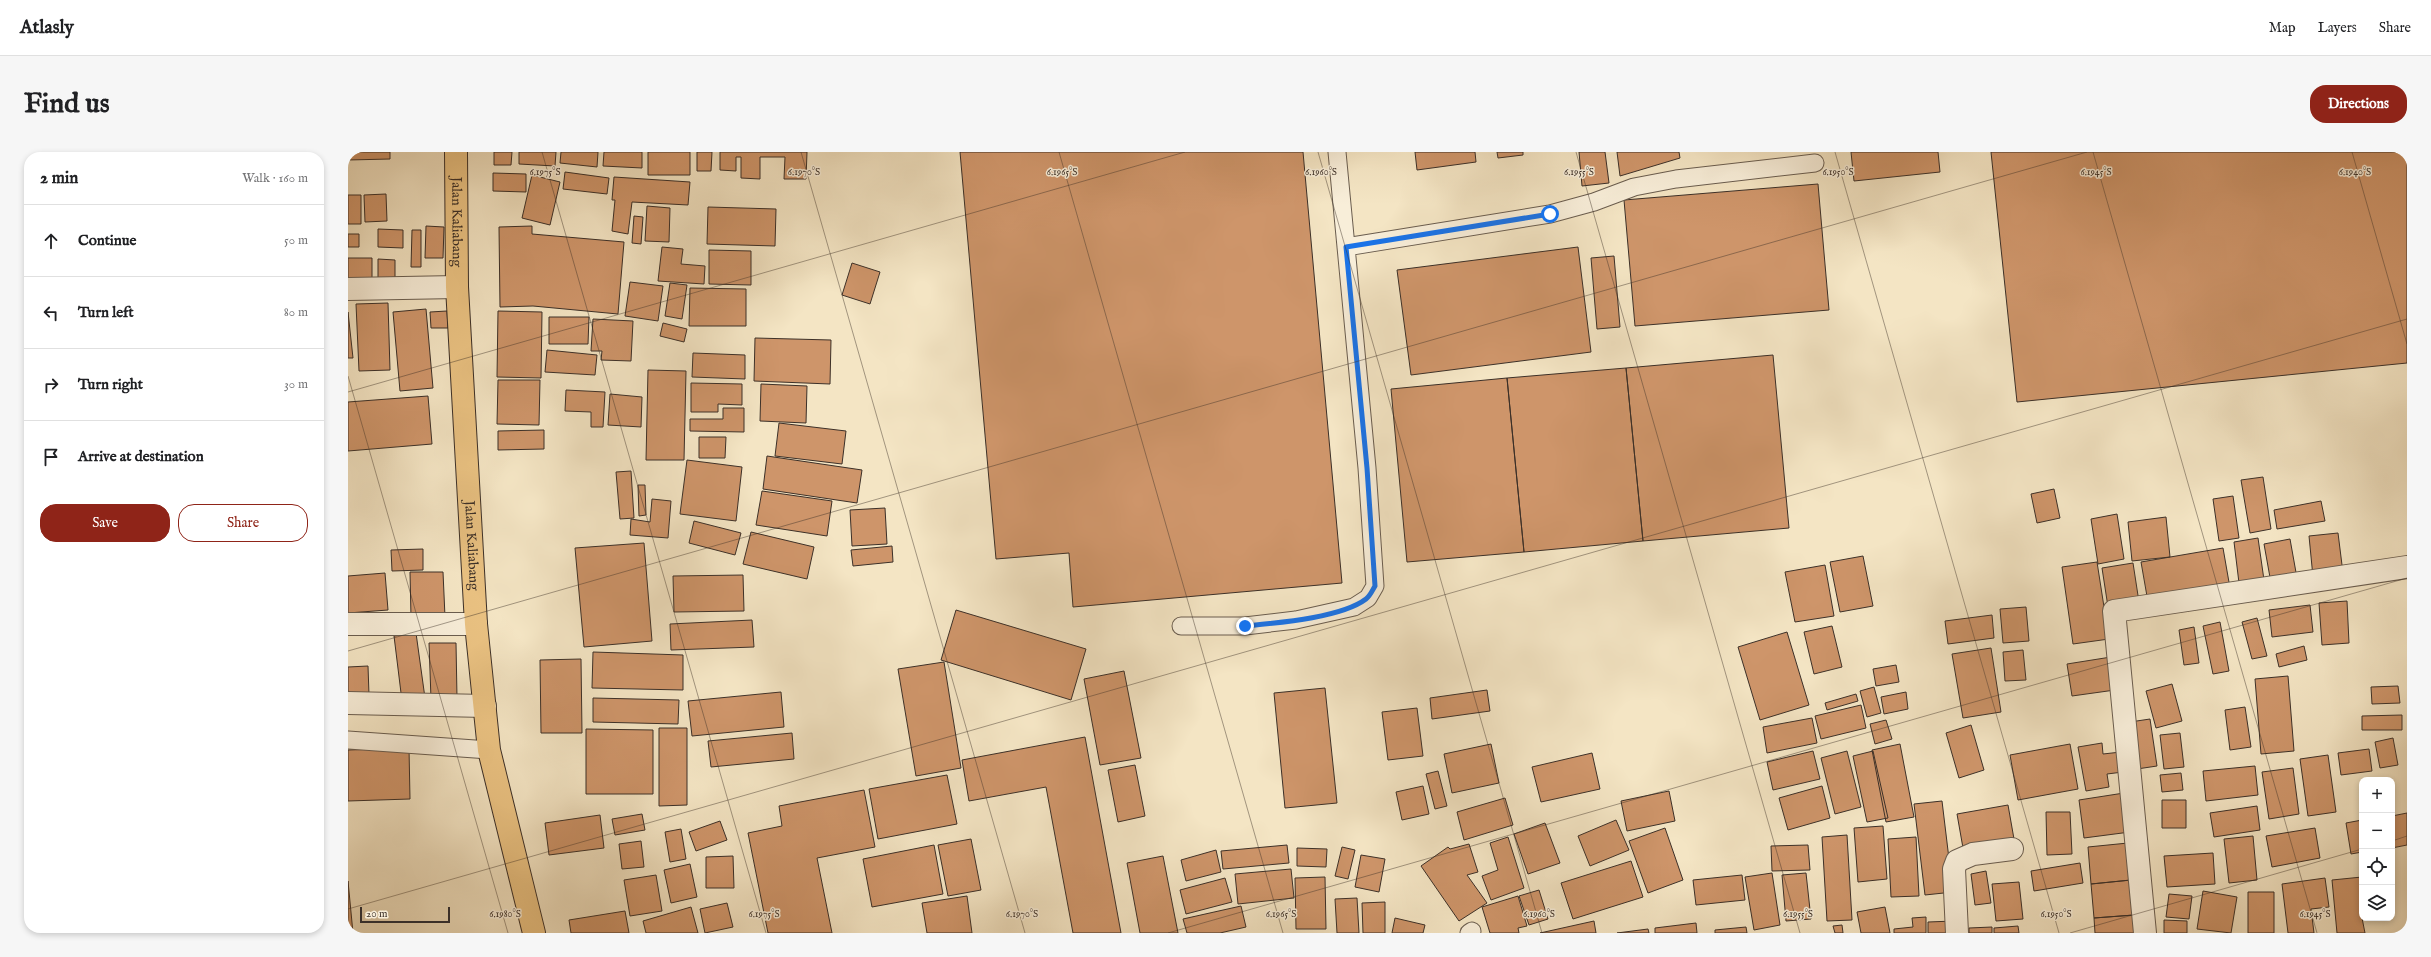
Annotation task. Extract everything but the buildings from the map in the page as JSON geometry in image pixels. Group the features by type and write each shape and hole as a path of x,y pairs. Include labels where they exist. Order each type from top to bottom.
{"main road":[{"name":"Jalan Kaliabang","path":"456,152 457,287 476,624 489,750 534,933"}],"street":[{"path":"348,289 457,287"},
{"path":"2145,933 2114,611 2407,567"},
{"path":"348,624 476,624"},
{"path":"348,703 485,706"},
{"path":"1957,933 1954,869 1957,861 1973,854 2012,849"}],"lane":[{"path":"1181,626 1245,626 1296,620 1354,607 1368,598 1375,586 1367,468 1337,152"},
{"path":"1346,247 1550,214 1594,202 1634,187 1676,179 1815,163"},
{"path":"348,740 489,750"}],"route":[{"path":"1245,626 1296,620 1354,607 1368,598 1375,586 1375,568 1367,468 1346,247 1550,214"}]}
